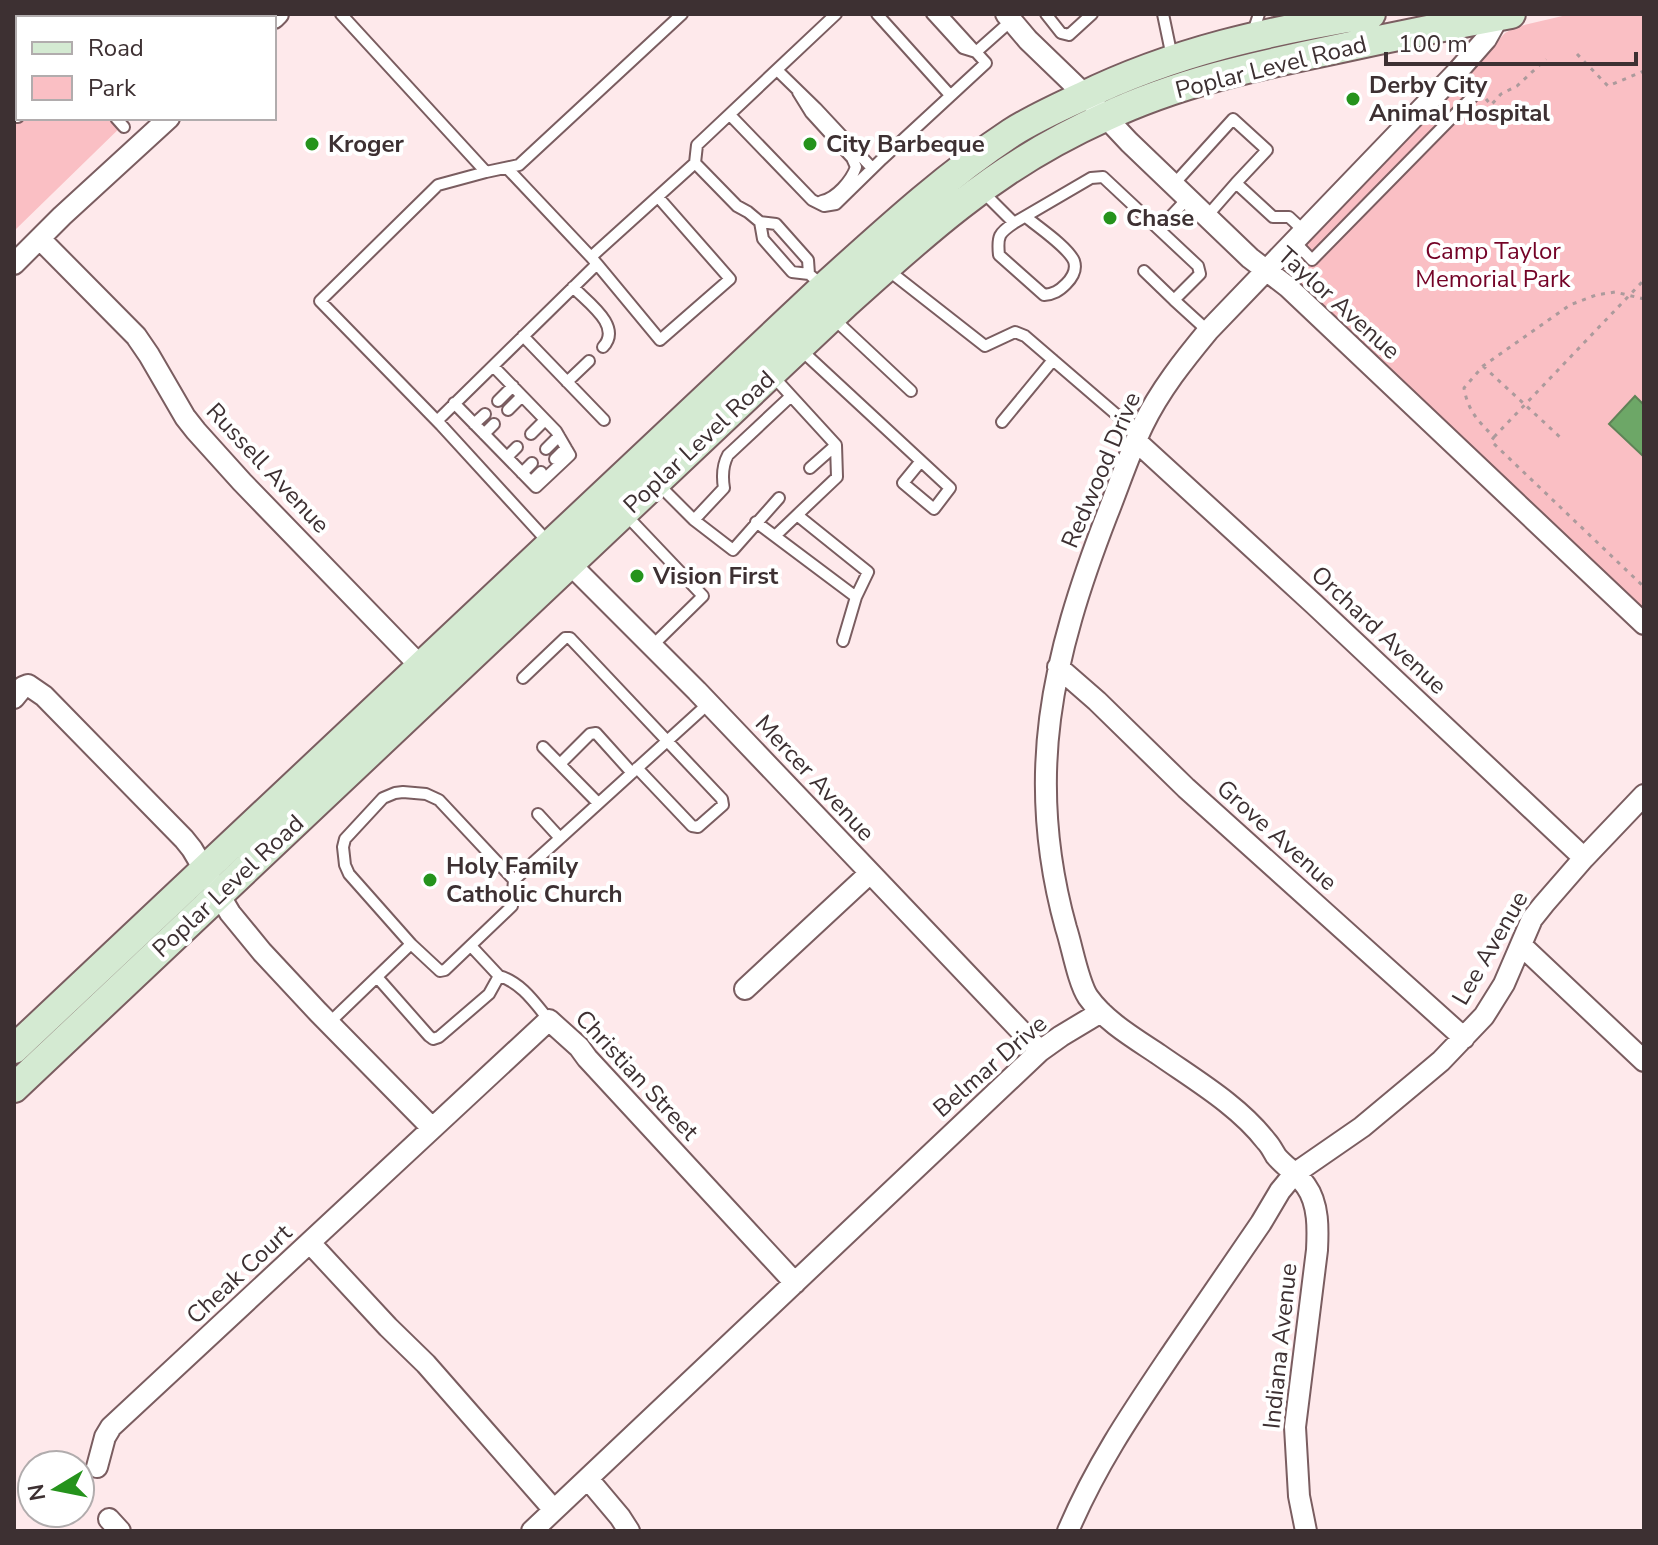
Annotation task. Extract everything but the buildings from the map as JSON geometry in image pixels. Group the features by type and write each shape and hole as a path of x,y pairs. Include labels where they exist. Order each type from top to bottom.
{"main road":[{"name":"Poplar Level Road","path":"14,1088 213,882 827,296 905,213 956,172 1013,132 1121,77 1222,44 1255,26 1371,14"},
{"name":"Poplar Level Road","path":"560,554 624,513 798,348 827,296 886,268 962,203 1019,164 1105,116 1150,98 1250,67 1504,15"},
{"name":"Poplar Level Road","path":"14,1049 213,882"}],"street":[{"name":"Redwood Drive","path":"1101,1012 1083,985 1057,894 1046,822 1045,763 1058,667 1080,592 1138,437 1178,367 1208,331 1457,72 1504,15"},
{"name":"Taylor Avenue","path":"1008,16 1129,142 1250,258 1288,287 1644,624"},
{"path":"14,264 167,120"},
{"name":"Russell Avenue","path":"40,239 136,336 196,431 430,677"},
{"name":"Orchard Avenue","path":"1138,437 1584,858"},
{"name":"Mercer Avenue","path":"560,554 709,703 1040,1051"},
{"name":"Grove Avenue","path":"1058,667 1186,788 1464,1038"},
{"path":"14,698 28,685 44,696 184,839 230,913 254,942 432,1128"},
{"name":"Lee Avenue","path":"1294,1174 1362,1127 1464,1038 1484,1016 1504,984 1532,919 1644,795"},
{"path":"745,989 869,874"},
{"path":"1521,945 1644,1061"},
{"path":"1068,1531 1102,1460 1130,1415 1294,1174 1265,1139 1230,1106 1101,1012"},
{"name":"Belmar Drive","path":"532,1531 1040,1051 1101,1012"},
{"name":"Christian Street","path":"432,1128 549,1020 579,1047 795,1283"},
{"name":"Cheak Court","path":"97,1467 111,1427 311,1244 432,1128"},
{"name":"Indiana Avenue","path":"1294,1174 1307,1186 1315,1209 1318,1232 1295,1427 1299,1496 1306,1531"},
{"path":"311,1244 426,1364 554,1510"},
{"path":"588,1479 629,1531"}],"lane":[{"path":"341,14 486,172"},
{"path":"560,554 320,301 438,185 519,165 682,14"},
{"path":"437,421 695,163 697,145 836,14"},
{"path":"877,14 950,95"},
{"path":"932,14 963,48 976,52"},
{"path":"730,115 812,200 824,206 836,204 986,63 941,14"},
{"path":"1046,14 1061,33 1069,35 1092,14"},
{"path":"1163,14 1173,59"},
{"path":"976,52 1008,16"},
{"path":"777,70 872,168"},
{"path":"1236,183 1273,217 1289,217 1312,260 1479,90 1457,72"},
{"path":"798,92 811,113 852,158 856,167 853,176 828,200 812,200"},
{"path":"1159,229 1181,191 1233,119 1267,150 1208,215"},
{"path":"118,120 124,127"},
{"path":"695,163 737,206 760,222 776,224 808,260 827,296 911,391"},
{"path":"507,168 594,261 660,340 730,279 658,197"},
{"path":"1026,217 1065,249 1074,262 1074,275 1054,294 1044,295 999,255 1001,232 1014,223 1091,178 1103,177 1198,266 1200,274 1174,300"},
{"path":"981,190 1014,223"},
{"path":"760,222 763,239 792,272 827,296"},
{"path":"886,268 985,346 1015,332 1025,336 1138,437"},
{"path":"1144,271 1208,331"},
{"path":"573,287 606,321 610,337 603,347"},
{"path":"523,336 604,420"},
{"path":"798,348 921,461 950,488 934,509 903,483 921,461"},
{"path":"1002,422 1053,360"},
{"path":"567,382 589,361"},
{"path":"454,403 536,487 570,455 559,436 493,366"},
{"path":"771,374 836,445 837,477 775,536"},
{"path":"498,401 513,386"},
{"path":"508,410 522,396"},
{"path":"694,520 724,488 722,477 728,455 791,396"},
{"path":"474,424 485,414"},
{"path":"531,434 545,420"},
{"path":"484,434 494,424"},
{"path":"546,449 559,436"},
{"path":"810,468 836,445"},
{"path":"507,457 517,447"},
{"path":"555,459 566,448"},
{"path":"522,473 532,463"},
{"path":"531,482 541,472"},
{"path":"656,483 694,520 733,550 779,498"},
{"path":"624,513 703,596 652,646"},
{"path":"797,515 868,572 856,597 843,641"},
{"path":"756,522 856,597"},
{"path":"523,678 565,638 570,638 668,740 722,799 723,805 698,827 692,826 596,733 590,734 560,764"},
{"path":"514,880 439,800 426,794 403,792 383,798 345,839 343,854 349,874 411,944 440,971 445,970 512,906 514,880 709,703"},
{"path":"543,747 598,803"},
{"path":"538,814 560,838"},
{"path":"329,1023 411,944"},
{"path":"471,946 499,976 516,983 549,1020"},
{"path":"377,977 433,1039 489,994 499,976"}],"path":[{"path":"1577,54 1608,86 1644,71"},
{"path":"1479,90 1491,105 1546,59"},
{"path":"1644,280 1491,441 1644,587"},
{"path":"1494,437 1477,420 1467,403 1464,388 1483,366 1570,305 1615,292 1644,299"},
{"path":"1483,366 1561,438"}],"green space":[{"path":"14,14 237,14 16,16 16,120 128,120 14,231"},
{"name":"Camp Taylor Memorial Park","path":"1571,14 1644,14 1644,613 1291,276 1293,259 1505,33 1516,27"}],"shaded area":[{"path":"1635,396 1644,405 1644,457 1609,424"}],"place":[{"name":"Derby City Animal Hospital","path":"1353,99"},
{"name":"Kroger","path":"312,144"},
{"name":"City Barbeque","path":"810,144"},
{"name":"Chase","path":"1110,218"},
{"name":"Vision First","path":"637,576"},
{"name":"Holy Family Catholic Church","path":"430,880"}]}
